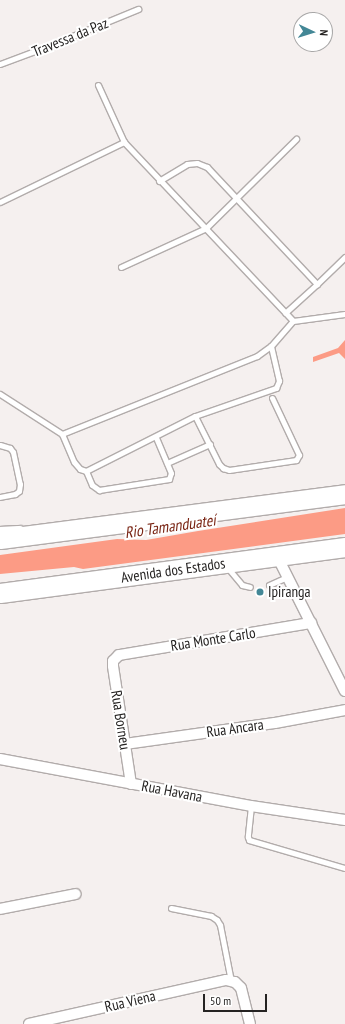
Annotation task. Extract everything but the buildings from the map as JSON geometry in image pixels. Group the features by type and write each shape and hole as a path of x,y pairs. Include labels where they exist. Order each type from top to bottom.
{"highway":[{"path":"0,539 345,494"},
{"name":"Avenida dos Estados","path":"0,593 345,547"}],"street":[{"path":"277,556 345,692"},
{"name":"Rua Monte Carlo","path":"116,658 123,653 311,623"},
{"name":"Rua Borneu","path":"116,658 113,666 131,784"},
{"name":"Rua Ancara","path":"125,744 276,723 345,710"},
{"name":"Rua Havana","path":"0,759 251,806 345,820"},
{"path":"0,909 76,894"},
{"name":"Rua Viena","path":"29,1024 221,981 231,981"},
{"path":"231,981 238,984 241,988 250,1024"}],"lane":[{"name":"Travessa da Paz","path":"0,64 138,9"},
{"path":"98,85 124,142 159,181 206,228 293,321"},
{"path":"121,267 206,228 296,139"},
{"path":"0,202 124,142"},
{"path":"159,181 187,164 197,163 207,167 317,284"},
{"path":"285,313 345,257"},
{"path":"62,434 257,356 272,346 293,321 345,314"},
{"path":"0,394 62,434 74,462 80,469 86,471 195,416 276,388 279,381 272,346"},
{"path":"195,416 219,464 223,468 229,470 296,460 299,455 272,398"},
{"path":"86,471 92,485 99,490 169,479 171,473 156,437"},
{"path":"167,463 210,444"},
{"path":"0,445 10,448 13,452 20,484 19,491 15,494 0,497"},
{"path":"0,529 21,528 36,534"},
{"path":"224,563 242,585 250,587"},
{"path":"268,586 287,577"},
{"path":"251,806 249,840 345,868"},
{"path":"171,908 211,916 217,920 220,925 231,981"}],"shaded area":[{"path":"345,340 345,359 339,353 313,362 313,357 338,348"},
{"path":"345,508 345,534 83,569 74,567 0,574 0,555 117,539 146,540"}],"place":[{"name":"Ipiranga","path":"260,592"}],"water label":[{"name":"Rio Tamanduateí","path":"170,526"}]}
